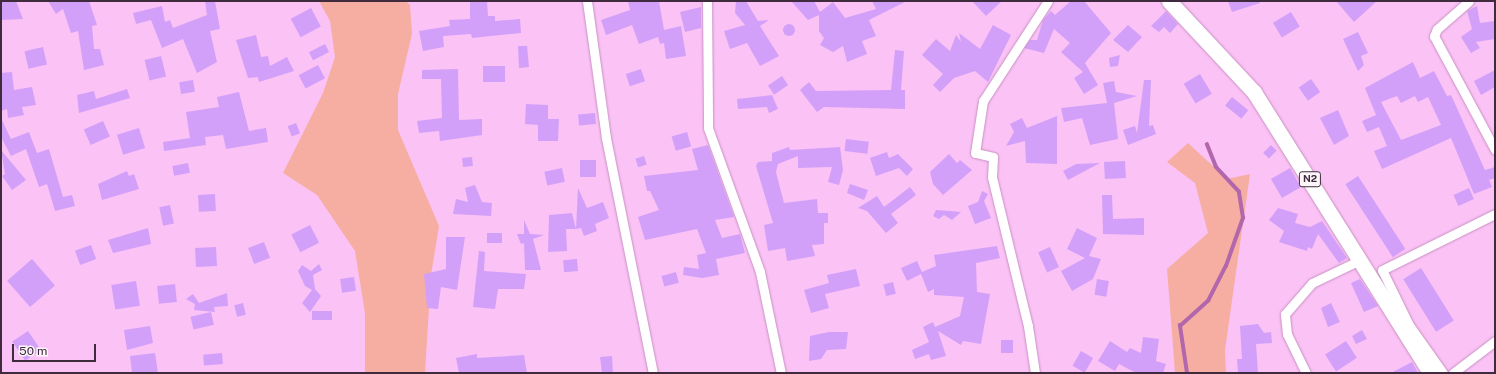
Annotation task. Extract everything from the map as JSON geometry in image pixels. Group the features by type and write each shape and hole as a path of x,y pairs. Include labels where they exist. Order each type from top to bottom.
{"highway":[{"name":"N2","path":"1169,1 1254,92 1358,261 1430,373"}],"street":[{"path":"587,1 606,138 653,373"},
{"path":"707,1 708,128 760,272 781,373"},
{"path":"1035,373 1028,326 992,177 993,157 975,153 983,102 1048,1"},
{"path":"1468,1 1437,29 1434,36 1495,150"},
{"path":"1442,373 1409,325 1382,270 1495,214"},
{"path":"1306,373 1287,334 1285,314 1312,283 1358,261"},
{"path":"1453,373 1495,341"}],"shaded area":[{"path":"319,1 406,1 410,5 412,34 398,94 398,130 439,226 431,275 425,373 365,373 365,313 355,251 317,195 283,173 323,93 335,57 330,21"},
{"path":"1188,143 1227,179 1250,174 1225,350 1226,373 1175,373 1167,269 1208,233 1195,183 1167,162"}],"building":[{"path":"1,1 16,1 23,19 1,20"},
{"path":"48,1 89,1 97,25 92,26 94,49 100,49 104,65 84,70 78,31 71,33 63,9 56,14"},
{"path":"205,1 215,1 220,29 210,31 217,62 197,73 183,39 162,48 151,20 136,24 133,13 162,6 165,22 170,20 173,28 207,15"},
{"path":"470,1 487,1 488,16 495,16 495,21 520,19 521,33 472,38 471,34 443,36 444,47 423,51 419,31 450,26 449,20 470,19"},
{"path":"628,1 659,1 664,30 681,26 686,56 666,59 664,43 660,44 658,37 639,44 632,25 606,35 601,20 630,10"},
{"path":"736,1 746,1 758,21 769,20 760,26 779,56 760,66 747,43 730,49 724,31 745,25 735,13"},
{"path":"791,1 814,1 820,12 833,2 845,18 876,9 872,1 907,1 869,20 876,36 862,41 867,54 847,62 843,46 833,52 820,45 824,38 819,31 819,15 808,20"},
{"path":"972,1 1002,1 986,16"},
{"path":"1071,1 1084,1 1111,33 1085,63 1098,85 1084,94 1074,78 1083,72 1061,52 1070,43 1054,29 1044,53 1024,48 1030,40 1037,40 1043,20 1051,11 1055,15"},
{"path":"1228,1 1259,1 1260,3 1232,12"},
{"path":"1336,1 1377,1 1354,22"},
{"path":"1477,6 1480,23 1495,21 1495,39 1476,42 1480,48 1471,53 1461,37 1472,29 1467,11"},
{"path":"701,7 701,28 685,32 680,12"},
{"path":"311,8 321,27 301,37 291,19"},
{"path":"1166,11 1178,24 1170,33 1164,27 1159,32 1151,26"},
{"path":"1291,12 1300,27 1282,37 1273,23"},
{"path":"787,24 791,24 795,30 791,36 787,36 783,32 783,28"},
{"path":"993,25 1011,35 988,82 975,71 954,78 940,92 933,85 943,74 922,55 936,39 950,51 956,35 961,42 959,33 980,49"},
{"path":"1128,25 1142,37 1128,52 1113,40"},
{"path":"1358,32 1368,53 1361,56 1364,65 1358,71 1343,39"},
{"path":"256,35 261,57 268,56 270,66 287,57 294,71 259,82 258,77 248,78 236,40"},
{"path":"325,44 329,52 313,60 309,52"},
{"path":"518,46 527,46 529,67 519,68"},
{"path":"43,47 47,65 29,69 24,51"},
{"path":"895,50 904,51 901,90 905,90 905,109 824,107 817,112 800,90 809,82 816,91 891,90"},
{"path":"1120,55 1118,66 1110,67 1109,58"},
{"path":"161,56 166,76 150,80 145,60"},
{"path":"1413,62 1420,78 1434,71 1447,96 1451,95 1485,170 1495,167 1495,178 1489,180 1492,187 1474,194 1451,138 1382,169 1374,151 1387,146 1379,127 1367,132 1362,121 1376,115 1365,88","holes":["1397,96 1401,103 1415,96 1418,102 1428,97 1441,125 1401,140 1381,102"]},
{"path":"318,65 325,78 306,89 299,75"},
{"path":"483,66 505,66 505,82 483,82"},
{"path":"458,69 459,120 482,119 482,135 440,141 439,131 419,133 417,121 442,118 441,79 422,79 422,70"},
{"path":"641,69 645,81 630,86 626,74"},
{"path":"1495,70 1495,87 1481,95 1474,81"},
{"path":"12,72 14,90 32,87 36,105 22,107 24,115 8,118 7,109 1,111 1,73"},
{"path":"1200,74 1212,94 1196,104 1184,84"},
{"path":"782,76 788,85 774,95 768,86"},
{"path":"1311,79 1320,92 1308,101 1299,88"},
{"path":"193,80 195,92 181,94 179,82"},
{"path":"1144,80 1151,80 1149,126 1153,125 1156,134 1128,145 1123,130 1135,126 1137,133"},
{"path":"1114,81 1116,92 1137,96 1114,103 1118,139 1090,145 1082,118 1064,122 1061,108 1107,103 1103,83"},
{"path":"127,89 130,98 79,113 77,95 94,91 96,99"},
{"path":"239,92 249,131 266,128 268,142 226,149 223,135 205,137 206,145 164,151 163,142 190,138 186,112 219,107 217,97"},
{"path":"772,95 778,109 769,113 767,107 738,109 737,99"},
{"path":"1232,97 1248,110 1241,119 1225,106"},
{"path":"526,104 548,105 548,119 559,119 558,141 538,141 538,125 525,124"},
{"path":"1338,110 1349,136 1334,145 1320,118"},
{"path":"595,113 596,124 579,125 578,114"},
{"path":"1057,116 1057,164 1026,163 1025,141 1006,146 1014,132 1010,124 1022,118 1027,128"},
{"path":"1,118 11,139 29,132 37,153 49,149 63,197 72,195 75,206 55,211 47,184 39,187 26,149 11,156 1,137"},
{"path":"103,121 110,137 91,145 84,130"},
{"path":"296,123 300,133 292,137 288,126"},
{"path":"139,128 145,148 123,155 117,135"},
{"path":"687,132 691,146 676,151 672,136"},
{"path":"846,139 869,142 867,154 845,151"},
{"path":"708,145 734,217 715,220 722,238 740,234 745,253 716,259 719,275 702,278 683,275 684,267 699,269 697,255 706,253 697,229 645,240 638,217 659,210 650,191 647,191 644,176 698,170 692,149"},
{"path":"1271,145 1277,151 1269,158 1263,153"},
{"path":"789,147 790,150 840,147 843,170 839,185 828,182 832,167 798,168 798,156 778,164 776,172 784,203 817,199 818,213 828,213 828,223 824,223 824,244 812,245 815,256 787,261 785,248 768,251 764,225 773,223 756,166 758,162 772,161 772,153"},
{"path":"1,150 26,180 12,190 2,176 5,174"},
{"path":"887,152 889,158 898,154 913,169 907,176 899,168 876,176 870,158"},
{"path":"949,154 957,163 960,160 972,170 943,195 933,184 930,172"},
{"path":"644,156 647,165 638,167 635,159"},
{"path":"472,157 473,166 463,167 462,158"},
{"path":"580,160 596,160 596,177 580,177"},
{"path":"1125,161 1126,178 1105,179 1104,162"},
{"path":"188,163 190,173 174,176 172,166"},
{"path":"1100,163 1068,180 1063,171 1076,164"},
{"path":"562,168 565,182 547,185 544,172"},
{"path":"1290,168 1301,187 1282,198 1271,179"},
{"path":"127,171 129,176 134,174 139,189 102,200 98,184"},
{"path":"1358,176 1405,249 1393,257 1345,184"},
{"path":"850,184 868,190 864,200 847,193"},
{"path":"475,185 482,202 492,203 491,216 453,214 456,199 468,202 465,188"},
{"path":"910,187 916,195 891,214 898,223 886,233 867,211 858,208 877,196 884,207"},
{"path":"578,188 587,208 603,202 609,218 595,224 597,231 584,236 581,228 576,229"},
{"path":"1469,188 1474,199 1458,206 1453,195"},
{"path":"982,191 988,194 984,201 991,218 975,224 968,206 978,202"},
{"path":"215,194 216,211 199,212 198,195"},
{"path":"1102,195 1112,195 1113,219 1144,218 1144,235 1103,234"},
{"path":"170,205 174,224 163,226 159,207"},
{"path":"1278,208 1298,214 1295,223 1310,227 1322,221 1347,258 1339,263 1318,234 1312,249 1308,247 1307,251 1279,242 1284,231 1269,220"},
{"path":"936,210 961,212 952,220 944,215 939,219 933,216"},
{"path":"572,213 576,229 566,229 567,251 548,252 549,215"},
{"path":"524,220 530,234 544,235 533,239 541,270 525,270 524,243 521,244 517,234 524,234"},
{"path":"310,225 319,243 300,252 291,235"},
{"path":"148,228 151,244 113,253 108,240"},
{"path":"1077,228 1097,238 1089,256 1101,259 1093,279 1072,291 1061,271 1085,258 1067,249"},
{"path":"487,233 502,233 502,243 487,243"},
{"path":"446,237 465,237 457,290 441,287 438,309 427,308 424,274 446,269"},
{"path":"264,242 270,258 254,264 248,248"},
{"path":"91,245 96,259 80,265 75,251"},
{"path":"997,246 1000,258 976,263 977,292 990,294 981,344 963,341 961,345 938,331 946,356 931,360 929,354 915,359 912,350 929,342 923,327 933,322 935,327 960,316 964,297 934,295 934,289 928,292 921,274 907,281 901,268 917,261 922,272 936,266 934,255"},
{"path":"216,247 217,266 196,267 195,248"},
{"path":"1050,247 1059,267 1047,272 1038,252"},
{"path":"479,251 485,252 484,271 526,274 524,289 498,289 495,309 473,307"},
{"path":"32,259 55,285 30,307 7,281"},
{"path":"577,259 578,271 564,272 563,260"},
{"path":"319,264 322,270 313,275 315,289 321,296 310,312 302,303 312,290 305,286 298,271 302,265 311,271"},
{"path":"1421,268 1454,321 1436,332 1403,279"},
{"path":"856,269 860,286 825,294 829,308 811,313 804,290 829,283 827,275"},
{"path":"676,272 679,283 664,287 662,276"},
{"path":"354,277 356,291 342,293 340,279"},
{"path":"1097,279 1109,281 1106,297 1094,295"},
{"path":"1360,279 1378,306 1364,312 1351,283"},
{"path":"136,281 140,306 115,310 111,285"},
{"path":"893,282 896,294 886,296 883,284"},
{"path":"175,284 177,302 159,304 157,286"},
{"path":"227,293 228,306 214,307 215,312 194,310 195,304 186,299 193,294 199,303"},
{"path":"243,303 246,315 237,317 234,305"},
{"path":"1331,303 1340,322 1328,327 1321,308"},
{"path":"312,311 332,311 332,320 312,320"},
{"path":"211,312 214,325 193,329 191,317"},
{"path":"1258,324 1264,333 1271,332 1272,343 1256,344 1258,373 1238,373 1237,359 1242,359 1240,326"},
{"path":"150,326 153,343 127,350 124,330"},
{"path":"1362,330 1367,339 1356,344 1352,336"},
{"path":"28,331 41,350 25,361 12,342"},
{"path":"829,332 848,332 846,349 827,350 821,359 809,361 810,336"},
{"path":"1143,337 1159,339 1156,361 1166,364 1163,373 1136,373 1119,364 1115,371 1098,361 1110,341 1127,352 1130,348 1141,353"},
{"path":"1001,340 1013,340 1013,353 1001,353"},
{"path":"1346,341 1357,358 1336,371 1325,355"},
{"path":"1081,351 1093,358 1085,373 1072,366"},
{"path":"155,353 158,373 132,373 130,356"},
{"path":"222,353 223,364 204,366 203,355"},
{"path":"477,354 477,358 524,355 527,373 459,373 456,358"},
{"path":"612,356 613,373 602,373 600,357"},
{"path":"1412,362 1418,373 1391,373"}],"waterway":[{"path":"1187,373 1180,326 1208,301 1226,266 1243,218 1239,192 1216,167 1207,145"}]}
